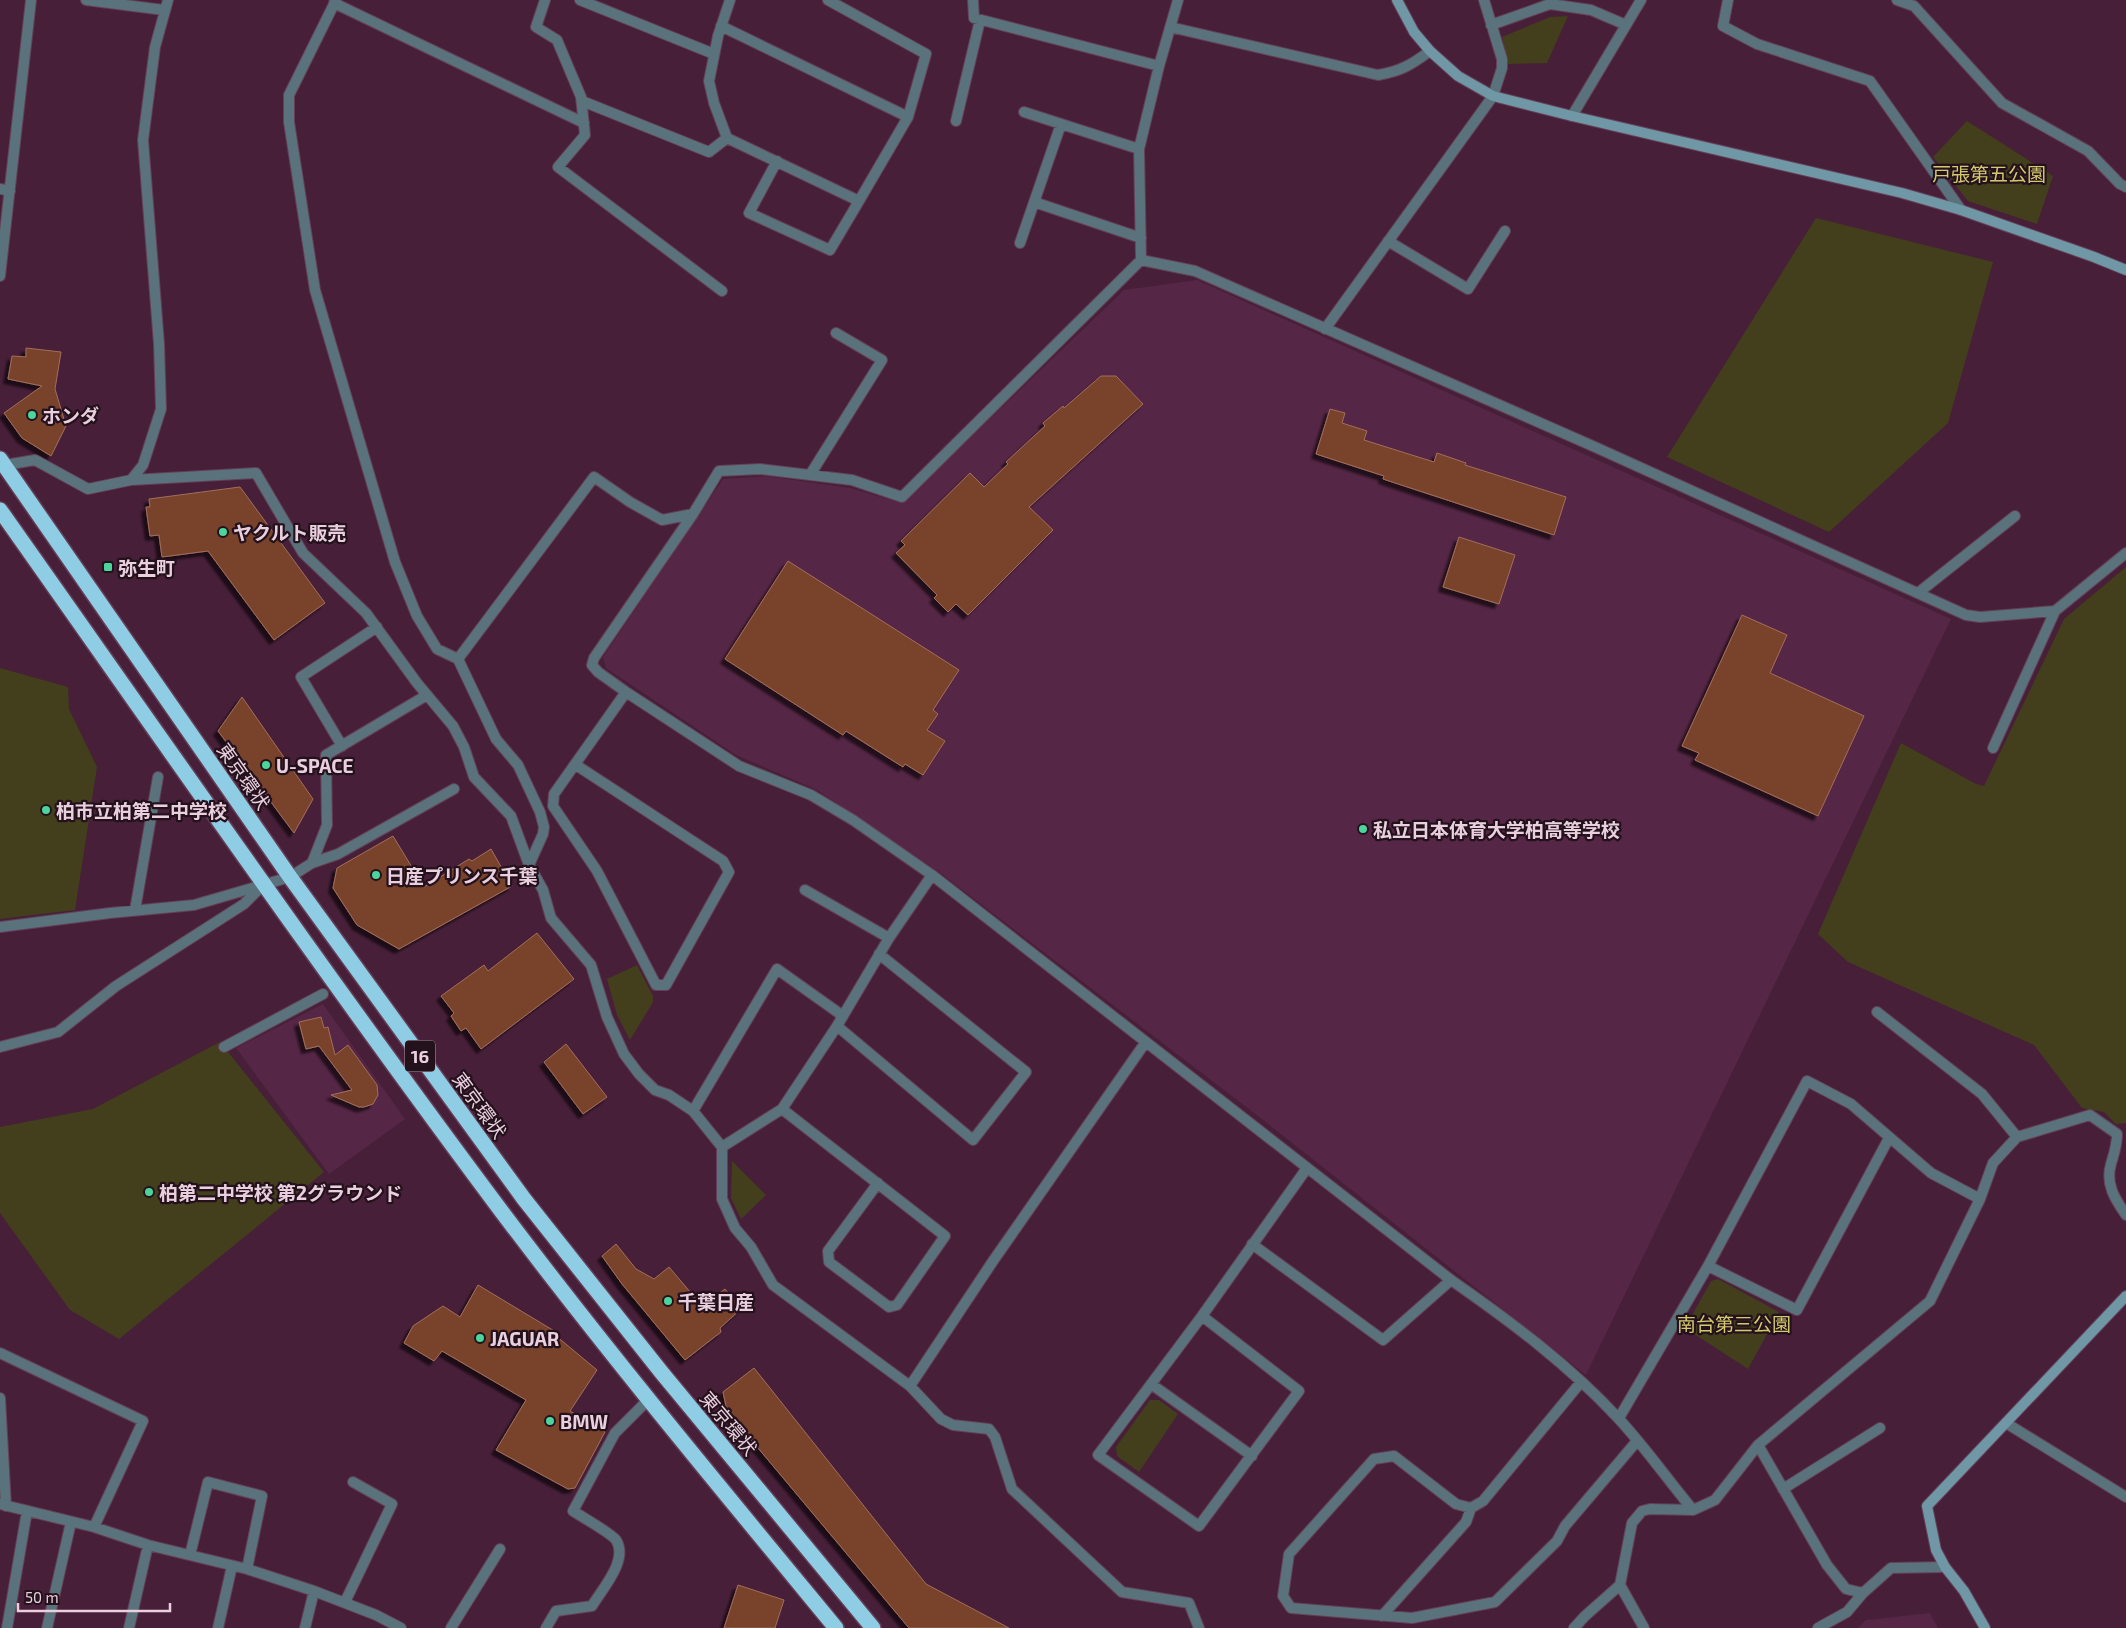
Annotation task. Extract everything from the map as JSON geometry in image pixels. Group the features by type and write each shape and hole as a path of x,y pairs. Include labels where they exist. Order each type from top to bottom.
{"highway":[{"name":"東京環状","path":"2,462 290,877 524,1199 662,1373 872,1628"},
{"name":"16","path":"0,510 382,1050 505,1215 648,1400 836,1628"}],"street":[{"path":"0,276 5,190 31,0"},
{"path":"86,0 164,10"},
{"path":"131,480 143,465 160,409 159,344 143,140 155,47 168,0"},
{"path":"545,0 536,28 557,40 582,101 585,135 558,166 722,291"},
{"path":"580,0 714,54"},
{"path":"730,0 721,26 709,81 714,103 728,138 859,201"},
{"path":"776,162 749,213 830,250 908,118 926,54 828,0"},
{"path":"973,0 974,18 1159,66"},
{"path":"1178,0 1159,66 1139,149 1141,260 902,497 852,480 810,474 760,469 719,471 594,658 592,665 626,692 738,766 811,795 853,820 932,875 1451,1280 1515,1325 1582,1382 1619,1418 1693,1510"},
{"path":"1397,0 1414,32 1430,51 1458,76 1493,96 1902,193 1961,210 2126,270"},
{"path":"1325,329 1493,96 1502,68 1502,59 1484,0"},
{"path":"1572,116 1641,0"},
{"path":"1728,0 1723,26 1757,44 1870,81 1961,210"},
{"path":"1898,0 1914,6 2002,103 2088,151 2120,184 2126,187"},
{"path":"529,865 544,834 540,812 518,764 496,739 458,659 437,649 417,616 395,562 315,290 289,122 289,95 335,2 584,123"},
{"path":"1491,25 1550,4 1591,10 1626,26"},
{"path":"956,121 980,20"},
{"path":"721,26 908,118"},
{"path":"1170,27 1378,74 1395,72 1408,67 1430,51"},
{"path":"582,101 709,152 728,138"},
{"path":"1024,112 1139,149"},
{"path":"1020,243 1061,124"},
{"path":"1034,202 1141,238"},
{"path":"1388,241 1468,289 1505,231"},
{"path":"1141,260 1195,272 1604,451 1966,615 1980,617 2054,611"},
{"path":"810,474 882,360 836,333"},
{"path":"2,462 35,460 88,489 131,480 256,473 303,553 366,613 427,696 453,726 464,747 474,777 511,816 529,865 543,890 551,918 591,965 607,1017 638,1074 655,1090 669,1095 693,1111 722,1147 722,1199 735,1228 751,1247 773,1285 910,1386 941,1419 952,1425 989,1429 995,1437 1012,1489 1122,1592 1190,1603 1199,1628"},
{"path":"458,659 594,477 630,502 662,520 692,514"},
{"path":"1918,593 2015,516"},
{"path":"1993,748 2054,611 2126,552"},
{"path":"342,746 301,677 376,628"},
{"path":"576,764 723,861 729,872 666,985 656,985 598,872 553,806 554,794 626,692"},
{"path":"312,863 328,825 326,755 427,696"},
{"path":"136,910 158,777"},
{"path":"0,927 136,910 194,905 290,877 312,863 338,854 454,789"},
{"path":"722,1147 782,1109 837,1026 889,938 932,875"},
{"path":"0,1047 58,1032 116,986 244,904 264,884"},
{"path":"805,890 889,938"},
{"path":"837,1026 974,1140 1026,1072 879,954"},
{"path":"693,1111 776,969 843,1016"},
{"path":"224,1047 323,994"},
{"path":"1877,1012 1982,1094 2017,1137"},
{"path":"910,1386 993,1261 1145,1043"},
{"path":"1619,1418 1708,1266 1807,1081 1852,1104 1930,1173 1980,1199"},
{"path":"782,1109 878,1183 945,1236 898,1305 889,1307 829,1262 828,1251 878,1183"},
{"path":"1574,1628 1584,1616 1620,1585 1632,1523 1642,1511 1693,1510 1715,1500 1758,1445 1930,1301 1980,1199 1992,1163 2017,1137 2090,1115 2122,1133 2108,1177 2114,1198 2126,1214"},
{"path":"1708,1266 1797,1310 1890,1138"},
{"path":"1202,1316 1299,1391 1199,1526 1098,1455 1202,1316 1307,1168"},
{"path":"1252,1244 1383,1340 1451,1280"},
{"path":"1986,1628 1964,1591 1945,1567 1936,1550 1927,1506 2126,1296"},
{"path":"0,1353 143,1421 94,1527"},
{"path":"1382,1616 1466,1522 1471,1508 1483,1500 1582,1382"},
{"path":"1151,1384 1252,1456"},
{"path":"0,1398 3,1505 94,1527 148,1545 247,1569 344,1602 401,1628"},
{"path":"546,1628 556,1611 592,1606 618,1563 620,1551 615,1538 573,1511 614,1433 648,1400"},
{"path":"2006,1423 2126,1497"},
{"path":"1783,1489 1880,1428"},
{"path":"1471,1508 1456,1504 1394,1456 1374,1459 1290,1554 1283,1596 1291,1608 1412,1618 1495,1602 1557,1541 1565,1526 1637,1441"},
{"path":"1758,1445 1827,1565 1846,1588 1863,1593"},
{"path":"190,1555 208,1482 262,1496 247,1569"},
{"path":"344,1602 392,1504 352,1482"},
{"path":"7,1628 28,1511"},
{"path":"47,1628 71,1522"},
{"path":"129,1628 148,1545"},
{"path":"451,1628 500,1549"},
{"path":"218,1628 232,1566"},
{"path":"1818,1628 1847,1612 1863,1593 1891,1568 1945,1567"},
{"path":"1620,1585 1644,1628"},
{"path":"305,1628 314,1591"}],"shaded area":[{"name":"私立日本体育大学柏高等学校","path":"1197,280 1951,619 1586,1375 1258,1116 935,869 817,790 736,755 606,668 603,657 723,479 766,476 850,488 902,503 1124,290"},
{"path":"323,1004 405,1119 329,1174 236,1048"},
{"path":"1930,1613 1938,1628 1857,1628 1866,1620"}],"green space":[{"path":"1568,16 1547,63 1508,64 1502,37 1550,17"},
{"name":"戸張第五公園","path":"1967,121 2053,176 2037,224 1968,201 1933,157"},
{"path":"1816,218 1993,262 1948,423 1829,532 1667,457"},
{"path":"2126,567 2126,1123 2116,1124 2104,1112 2082,1108 2034,1045 1848,962 1818,934 1901,743 1976,784 1984,786 2064,619"},
{"name":"柏市立柏第二中学校","path":"0,668 68,687 69,709 97,767 75,910 0,919"},
{"path":"637,965 653,996 653,1002 630,1040 617,1015 607,979"},
{"name":"柏第二中学校 第2グラウンド","path":"220,1042 324,1172 119,1339 70,1310 0,1213 0,1127 93,1109"},
{"path":"732,1161 766,1195 741,1219 731,1198"},
{"name":"南台第三公園","path":"1718,1279 1779,1312 1748,1369 1685,1328 1711,1281"},
{"path":"1150,1400 1159,1400 1178,1414 1139,1472 1117,1456 1116,1447"}],"building":[{"path":"26,348 61,352 55,389 66,426 51,456 22,438 4,413 42,386 8,379 12,356 26,357"},
{"path":"1101,376 1116,376 1143,404 1029,507 1053,530 968,615 956,604 948,612 934,598 937,595 896,553 905,545 901,541 970,473 984,487 1008,464 1006,462 1045,426 1043,423 1063,406 1064,408"},
{"path":"1330,409 1345,413 1342,423 1367,431 1364,440 1434,462 1437,453 1466,463 1465,465 1566,497 1554,535 1383,479 1384,476 1316,454"},
{"path":"240,487 325,603 274,640 208,551 162,557 159,535 150,536 146,507 150,507 149,499"},
{"path":"1459,537 1515,555 1499,604 1443,587"},
{"path":"788,561 959,670 933,710 938,714 927,730 945,741 923,775 905,764 903,767 846,731 843,735 725,659"},
{"path":"1742,615 1787,635 1770,673 1864,716 1818,816 1695,760 1699,753 1682,746"},
{"name":"U-SPACE","path":"242,697 313,799 294,833 218,731"},
{"path":"393,836 424,887 469,859 472,861 491,849 512,886 399,949 357,925 333,888 337,868"},
{"path":"537,933 574,979 481,1049 466,1028 461,1031 451,1016 454,1013 441,996 484,965 488,971"},
{"path":"321,1017 324,1028 328,1027 335,1055 348,1045 377,1085 378,1095 373,1104 359,1107 331,1095 352,1090 319,1046 306,1049 299,1022"},
{"path":"566,1044 607,1097 583,1114 544,1062"},
{"name":"千葉日産","path":"616,1244 636,1269 654,1279 669,1267 702,1306 725,1289 741,1309 720,1328 721,1332 685,1360 622,1284 602,1256"},
{"path":"478,1285 556,1332 555,1335 597,1370 570,1411 605,1432 575,1488 568,1489 496,1450 526,1400 442,1351 434,1361 404,1343 413,1326 443,1306 460,1317"},
{"path":"754,1368 926,1584 1009,1628 909,1628 727,1411 723,1392"},
{"path":"738,1585 784,1600 775,1628 724,1628"}],"place":[{"name":"ホンダ","path":"32,415"},
{"name":"ヤクルト販売","path":"223,532"},
{"name":"弥生町","path":"108,567"},
{"name":"U-SPACE","path":"266,765"},
{"name":"柏市立柏第二中学校","path":"46,810"},
{"name":"私立日本体育大学柏高等学校","path":"1363,829"},
{"name":"日産プリンス千葉","path":"376,875"},
{"name":"柏第二中学校 第2グラウンド","path":"149,1192"},
{"name":"千葉日産","path":"668,1301"},
{"name":"JAGUAR","path":"480,1338"},
{"name":"BMW","path":"550,1421"}]}
